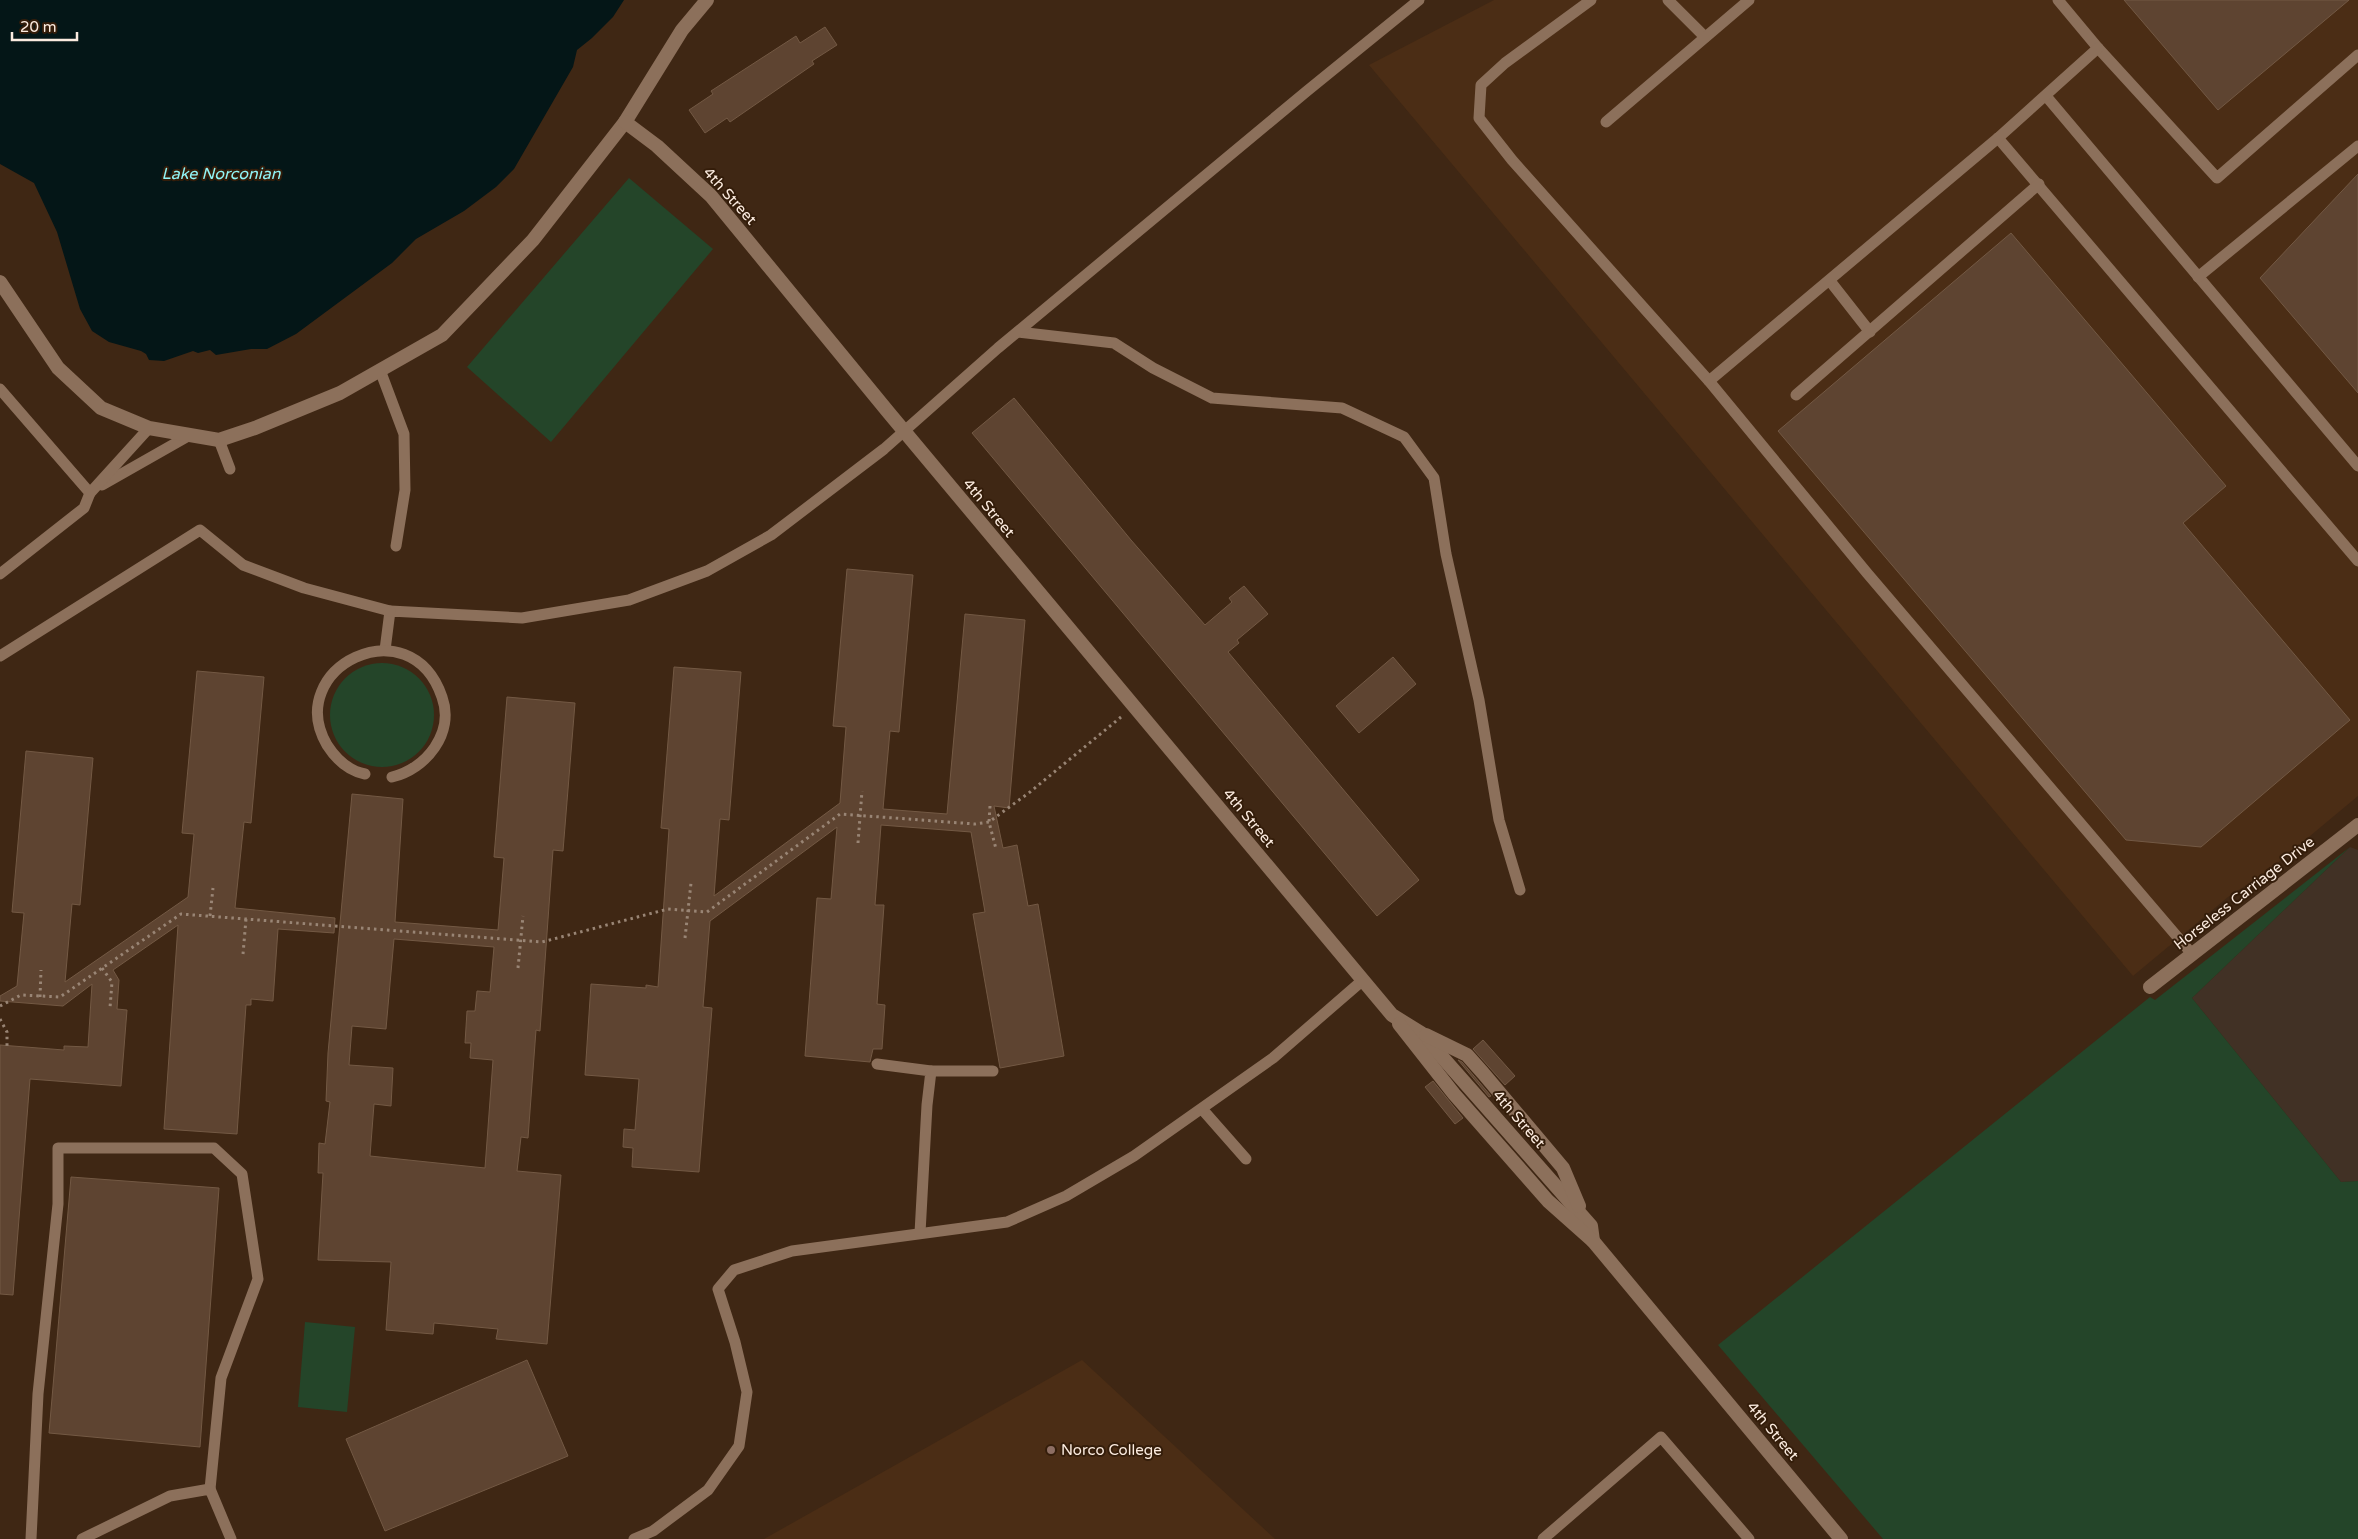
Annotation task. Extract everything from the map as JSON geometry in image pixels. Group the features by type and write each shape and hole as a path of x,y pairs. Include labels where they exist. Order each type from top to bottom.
{"street":[{"path":"0,282 58,368 101,408 149,428 219,440 255,428 340,393 442,335 534,240 625,122 682,30 707,0"},
{"name":"4th Street","path":"625,122 657,146 712,196 904,432 1392,1015 1454,1094 1542,1194 1593,1240 1841,1539"},
{"name":"Horseless Carriage Drive","path":"2150,987 2358,825"},
{"name":"4th Street","path":"1392,1015 1421,1033 1591,1226"},
{"path":"1421,1033 1467,1055 1563,1168 1575,1199 1591,1226 1593,1240"}],"lane":[{"path":"0,656 200,530 243,565 304,588 390,611 522,618 629,600 707,570 771,535 904,432 1018,332 1419,0"},
{"path":"1591,0 1505,63 1481,85 1479,118 1512,160 1709,381 1866,573 2192,954"},
{"path":"1668,0 1706,37"},
{"path":"1606,122 1749,0"},
{"path":"2058,0 2098,48 2217,178 2358,55"},
{"path":"1709,381 1998,138 2098,48"},
{"path":"2046,96 2358,466"},
{"path":"1998,138 2358,560"},
{"path":"2198,277 2358,146"},
{"path":"1796,395 2039,184"},
{"path":"1830,281 1870,332"},
{"path":"1018,332 1114,343 1153,368 1212,398 1342,408 1404,437 1434,478 1446,554 1479,700 1499,820 1520,890"},
{"path":"380,370 404,434 405,490 396,546"},
{"path":"0,389 90,493"},
{"path":"0,574 84,508 90,493 149,428"},
{"path":"90,493 190,435"},
{"path":"219,440 230,469"},
{"path":"385,650 390,611"},
{"path":"366,774 356,772 332,753 323,738 318,720 320,702 325,685 336,670 350,659 367,652 385,650 416,660 428,671 438,684 444,700 445,716 439,740 426,760 412,769 392,776"},
{"path":"634,1539 653,1531 708,1490 739,1446 747,1392 735,1342 718,1289 734,1270 792,1251 1007,1222 1066,1196 1134,1156 1273,1058 1363,980"},
{"path":"877,1064 931,1071 993,1071"},
{"path":"920,1234 927,1104 931,1071"},
{"path":"1202,1108 1246,1160"},
{"path":"31,1539 38,1394 58,1204 58,1148 214,1148 242,1174 258,1279 221,1378 210,1489 231,1539"},
{"path":"1543,1539 1662,1438 1749,1539"},
{"path":"82,1539 170,1496 210,1489"}],"path":[{"path":"0,1006 21,995 60,997 181,914 542,942 668,909 687,912 707,912 840,814 975,824 988,822 1030,792 1134,706"},
{"path":"858,843 862,791"},
{"path":"990,806 988,822 996,849"},
{"path":"685,938 691,883"},
{"path":"210,916 213,888"},
{"path":"518,968 523,916"},
{"path":"243,954 246,919"},
{"path":"102,968 112,982 110,1008"},
{"path":"40,997 42,970"},
{"path":"0,1019 7,1032 7,1046"}],"shaded area":[{"path":"1494,0 2358,0 2358,796 2268,871 2228,897 2133,976 1369,65"},
{"path":"2350,847 2358,850 2358,1181 2341,1182 2192,998"},
{"name":"Norco College","path":"1082,1360 1275,1539 764,1539"}],"green space":[{"path":"629,178 713,249 551,442 467,367"},
{"path":"382,663 402,667 411,671 419,678 426,686 430,695 434,715 430,735 426,744 419,752 411,759 402,763 382,767 362,763 353,759 345,752 338,744 334,735 330,715 334,695 338,686 345,678 353,671 362,667"},
{"path":"2350,847 2192,998 2341,1182 2358,1181 2358,1539 1883,1539 1718,1345 2150,997 2155,1000"},
{"path":"305,1322 355,1327 347,1412 298,1407"}],"water":[{"name":"Lake Norconian","path":"0,0 624,0 613,17 577,50 573,67 514,169 496,187 464,211 416,239 392,263 296,334 267,349 251,349 216,355 210,350 198,353 193,351 164,361 149,360 146,354 141,351 109,342 92,331 80,309 57,232 34,183 0,164"}],"building":[{"path":"2124,0 2349,0 2218,110"},
{"path":"825,27 837,45 812,61 814,64 730,122 727,118 705,133 689,110 713,94 711,91 796,36 800,43"},
{"path":"2358,174 2358,393 2260,278"},
{"path":"2011,233 2226,486 2183,523 2350,720 2201,847 2126,840 1778,431"},
{"path":"1014,398 1131,540 1205,625 1232,602 1229,598 1244,586 1268,614 1237,640 1239,643 1228,652 1419,880 1377,916 972,433"},
{"path":"847,569 913,575 899,732 890,731 883,809 947,814 965,614 1025,620 1009,808 994,806 1003,848 1017,845 1028,906 1038,904 1064,1056 1000,1068 973,914 985,912 971,832 881,825 875,905 884,905 877,1004 885,1005 882,1049 873,1049 870,1062 805,1056 817,898 831,899 837,827 710,921 703,1007 712,1008 699,1172 632,1167 633,1148 623,1147 624,1129 635,1130 639,1079 585,1075 591,984 646,988 646,985 658,987 669,829 661,828 674,667 741,672 729,820 720,819 714,896 840,803 846,727 833,726"},
{"path":"1393,657 1416,684 1359,733 1336,706"},
{"path":"197,671 264,677 251,823 244,822 235,908 335,918 334,933 278,929 273,1001 251,999 251,1005 246,1005 237,1134 164,1129 178,925 113,970 119,980 117,1009 127,1010 121,1086 30,1079 13,1295 0,1294 0,1045 64,1050 64,1046 88,1047 92,984 63,1006 0,1001 0,996 17,986 24,913 12,912 26,751 93,758 80,905 72,904 65,982 188,897 194,834 182,833"},
{"path":"507,697 575,703 563,851 553,850 540,1031 536,1030 528,1138 521,1137 517,1171 561,1175 547,1344 496,1339 498,1329 434,1323 433,1334 386,1330 391,1262 318,1260 323,1173 318,1173 319,1143 325,1144 330,1102 326,1101 328,1053 352,794 403,799 395,922 498,930 504,858 494,857","holes":["394,939 494,947 490,992 477,991 475,1011 467,1011 465,1043 471,1043 470,1058 493,1060 485,1168 370,1156 374,1104 391,1106 393,1068 349,1065 352,1026 386,1029"]},
{"path":"1483,1040 1515,1076 1505,1085 1473,1049"},
{"path":"1458,1060 1462,1062 1491,1096 1489,1097"},
{"path":"1433,1081 1463,1118 1455,1124 1425,1087"},
{"path":"71,1177 219,1188 200,1447 49,1433"},
{"path":"527,1360 568,1456 385,1531 346,1439"}],"place":[{"name":"Norco College","path":"1051,1450"}]}
